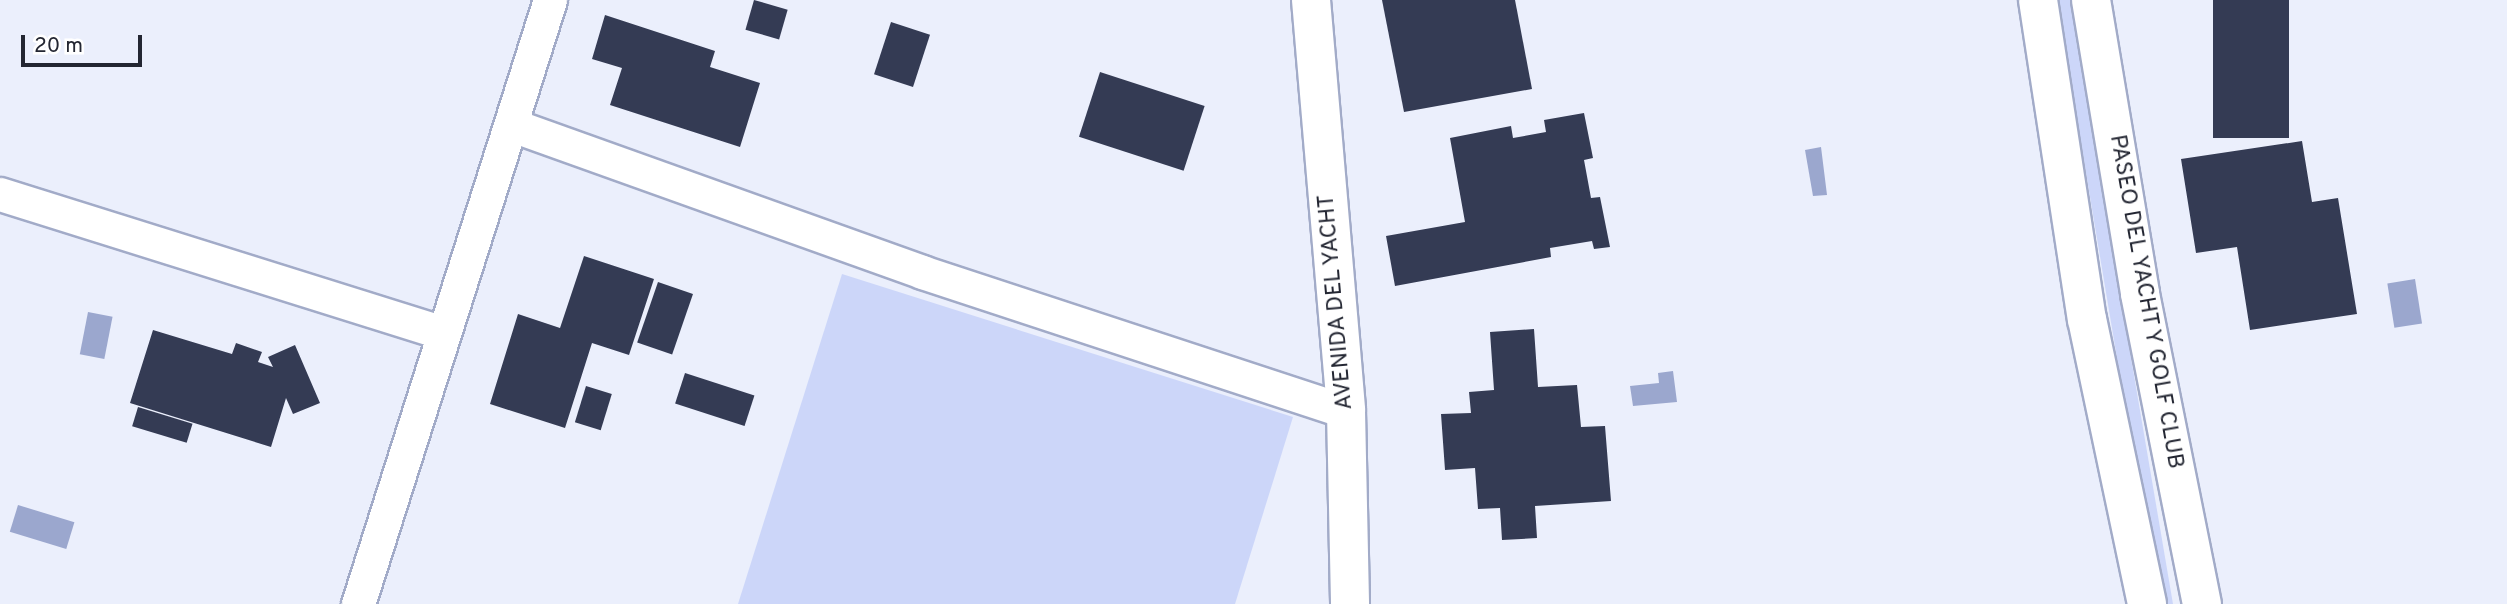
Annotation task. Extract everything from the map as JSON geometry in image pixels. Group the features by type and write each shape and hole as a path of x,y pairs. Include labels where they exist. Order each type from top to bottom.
{"main road":[{"name":"AVENIDA DEL YACHT","path":"1311,0 1346,411 1350,604"},
{"path":"2038,0 2087,319 2147,604"},
{"name":"PASEO DEL YACHT Y GOLF CLUB","path":"2091,0 2140,294 2202,604"}],"street":[{"path":"358,604 550,0"},
{"path":"512,125 922,272 1346,411"},
{"path":"0,194 444,333"}],"shaded area":[{"path":"2057,0 2070,0 2173,604 2160,604 2152,567"},
{"path":"1821,147 1827,195 1813,196 1805,150"},
{"path":"842,274 1293,417 1235,604 738,604"},
{"path":"2415,279 2422,323 2394,328 2387,283"},
{"path":"88,312 113,317 104,359 80,354"},
{"path":"1673,371 1677,402 1633,406 1630,386 1659,383 1658,373"},
{"path":"18,505 74,522 66,549 10,532"}],"building":[{"path":"754,0 788,10 779,39 745,30"},
{"path":"1382,0 1515,0 1532,89 1404,112"},
{"path":"2213,0 2289,0 2289,138 2213,138"},
{"path":"605,15 715,51 710,67 760,83 740,147 610,105 622,68 592,59"},
{"path":"891,22 930,35 913,87 874,74"},
{"path":"1100,72 1205,106 1184,171 1079,137"},
{"path":"1584,113 1593,158 1584,160 1591,198 1600,197 1610,247 1594,249 1592,241 1550,248 1551,257 1395,286 1386,236 1465,222 1450,138 1511,126 1513,138 1546,132 1544,120"},
{"path":"2302,141 2312,202 2338,198 2357,314 2250,330 2237,247 2196,253 2181,159"},
{"path":"584,256 654,279 629,355 592,343 565,428 490,404 518,314 560,328"},
{"path":"658,282 693,294 672,355 637,343"},
{"path":"1534,329 1538,387 1577,385 1581,427 1605,426 1611,501 1535,506 1537,538 1502,540 1500,508 1478,509 1475,468 1445,470 1441,414 1471,413 1469,392 1494,390 1490,332"},
{"path":"153,330 232,354 236,343 262,352 258,362 273,367 268,357 295,345 320,403 293,414 286,398 271,447 130,403"},
{"path":"685,373 754,396 745,426 675,403"},
{"path":"586,386 612,394 601,430 575,422"},
{"path":"138,407 193,424 187,443 132,426"}]}
